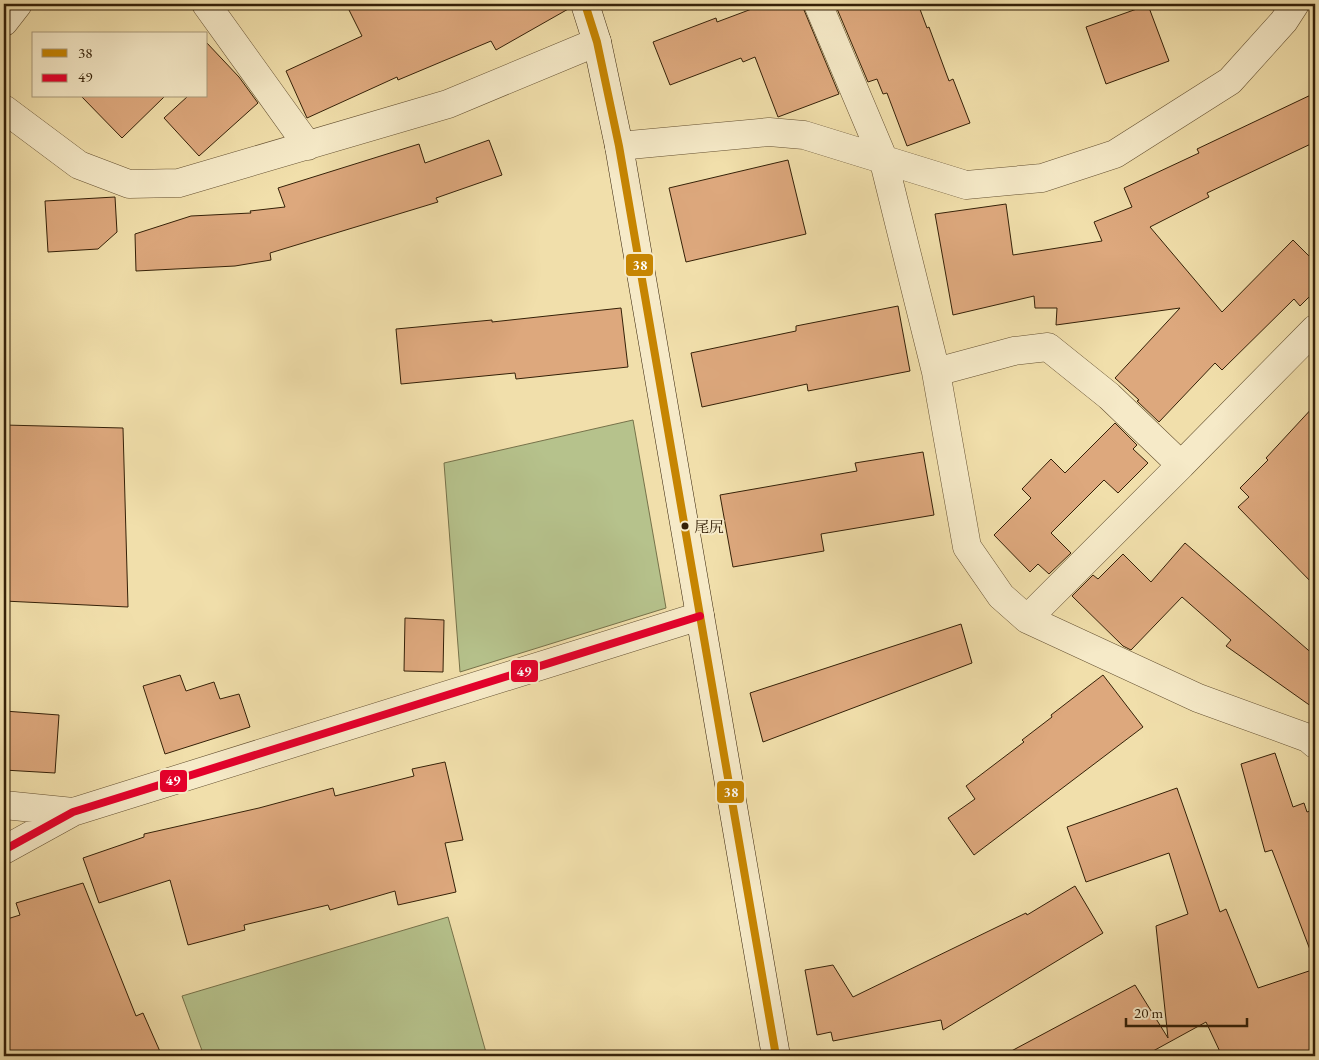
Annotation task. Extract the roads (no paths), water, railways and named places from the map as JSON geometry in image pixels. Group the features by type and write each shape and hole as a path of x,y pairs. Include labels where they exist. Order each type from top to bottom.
{"street":[{"path":"4,22 18,4"},
{"path":"206,4 308,146"},
{"path":"585,4 597,42 619,146 776,1056"},
{"path":"818,4 883,158 936,372 968,547 1001,596 1027,619 1198,698 1313,737"},
{"path":"619,146 769,132 804,135 966,185 1042,178 1114,154 1230,81 1284,21 1295,4"},
{"path":"4,109 79,166 129,184 180,183 448,104 597,42"},
{"path":"1027,619 1315,329"},
{"path":"936,372 1014,351 1048,347 1110,396 1181,465"},
{"path":"4,850 73,812 700,616"},
{"path":"4,805 73,812"}],"place":[{"name":"尾尻","path":"685,526"}]}
